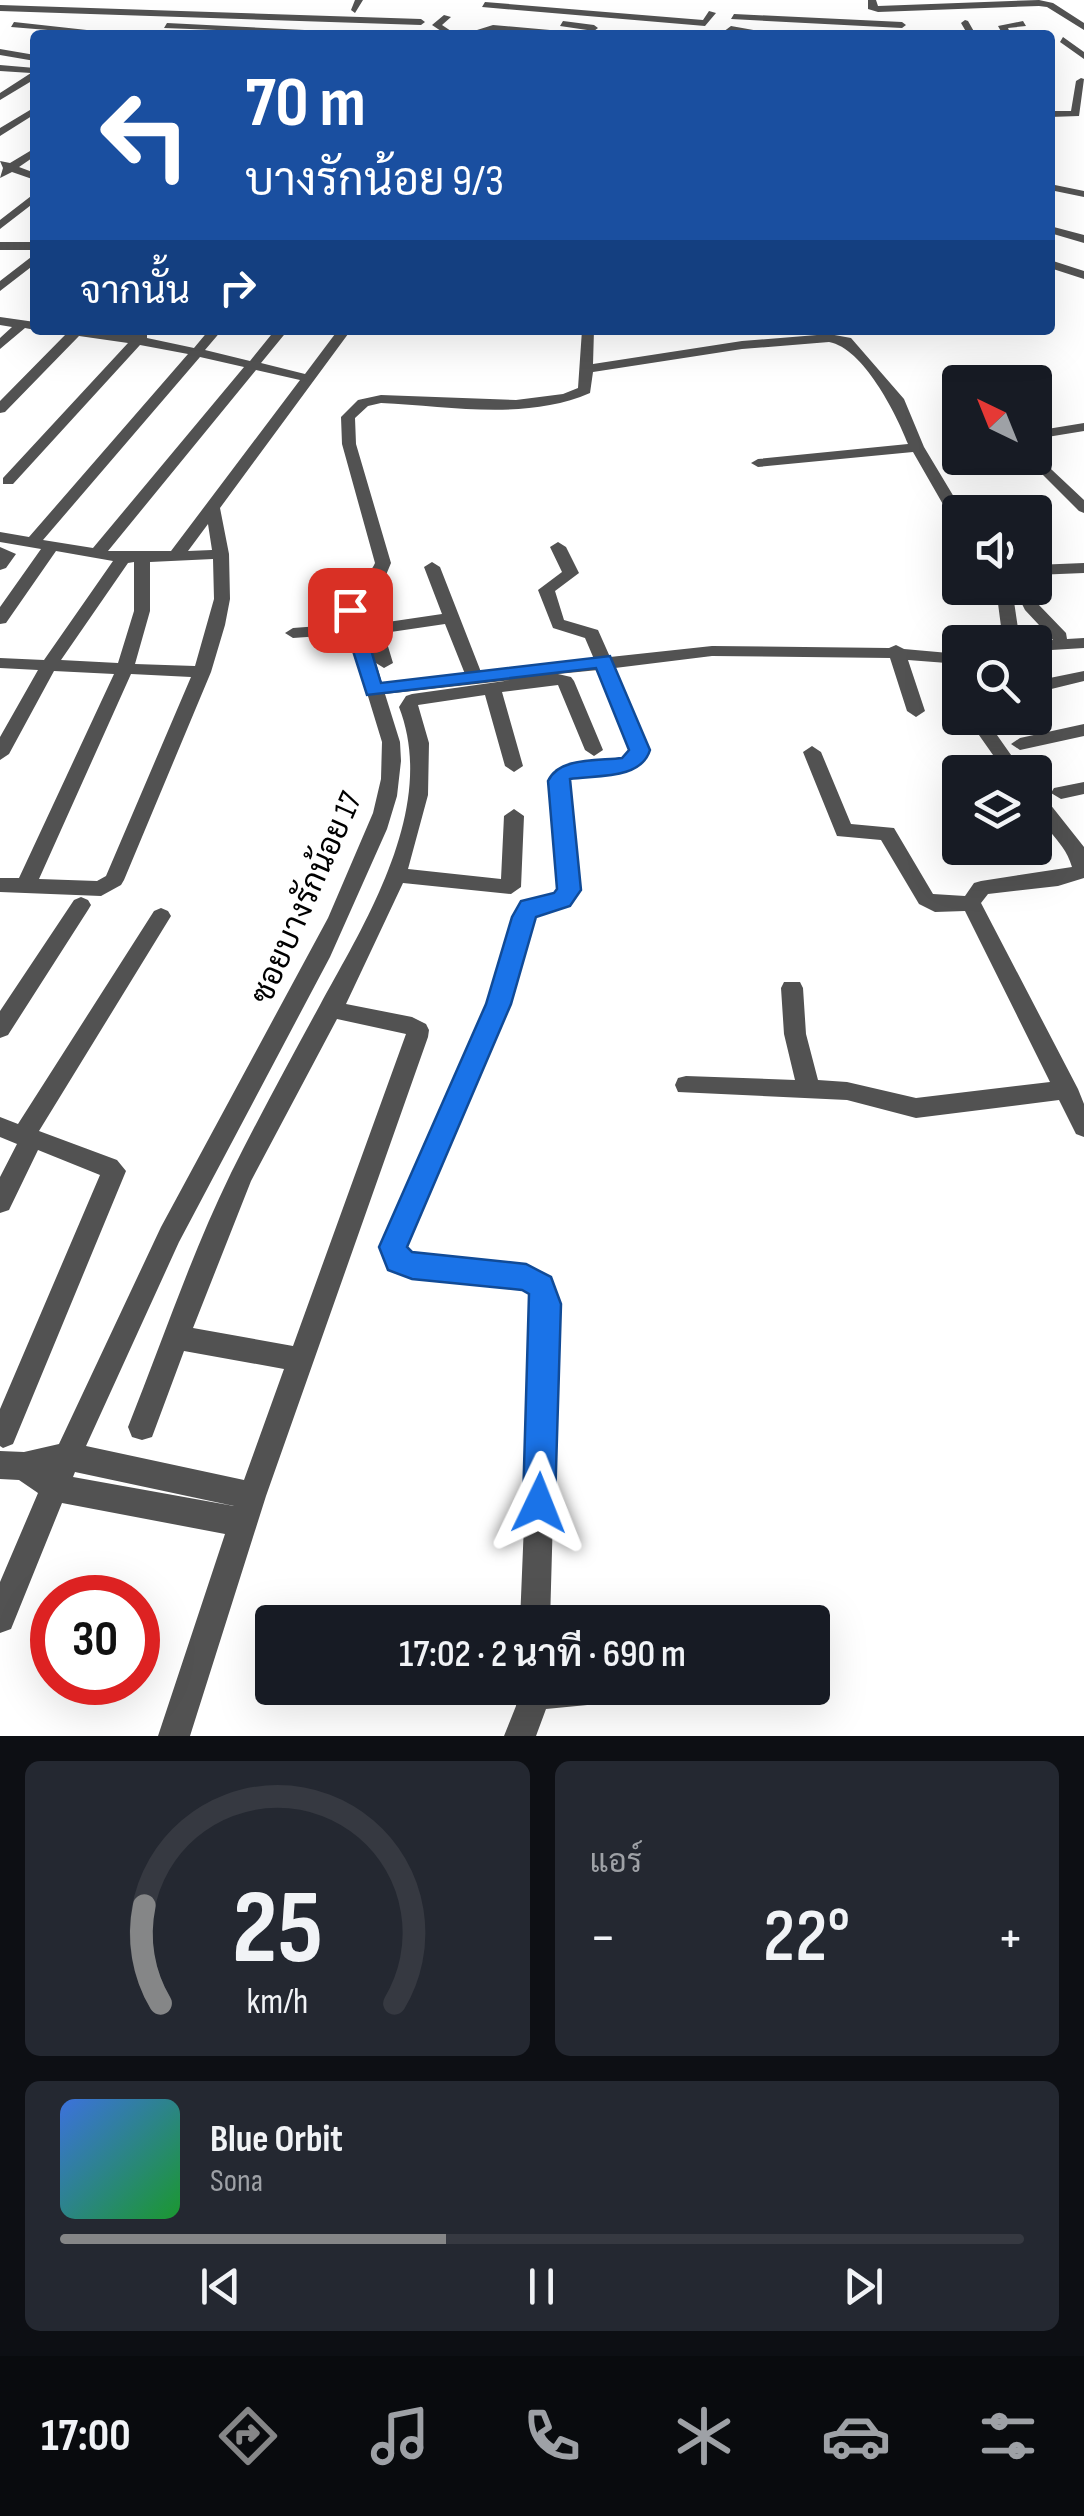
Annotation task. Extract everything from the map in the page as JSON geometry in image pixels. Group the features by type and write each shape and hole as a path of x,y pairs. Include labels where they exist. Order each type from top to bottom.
{"street":[{"path":"554,30 594,0"},
{"path":"872,0 871,7 878,9 945,10 1039,3 1084,27"},
{"path":"485,5 704,22 712,13 628,5 620,15"},
{"path":"494,28 497,21 542,8"},
{"path":"0,9 421,22"},
{"path":"1058,10 1079,9"},
{"path":"945,10 948,15 1004,14"},
{"path":"71,30 95,14 203,30"},
{"path":"444,30 436,25 447,16"},
{"path":"256,30 263,17"},
{"path":"734,17 902,25"},
{"path":"769,30 772,19"},
{"path":"386,30 393,21"},
{"path":"965,23 969,30"},
{"path":"14,24 62,30"},
{"path":"562,24 638,30"},
{"path":"1004,30 1002,26 1023,24"},
{"path":"486,30 512,30"},
{"path":"1084,38 1062,42 1084,56"},
{"path":"0,52 30,57"},
{"path":"0,68 30,72"},
{"path":"0,97 30,76"},
{"path":"1055,114 1074,114 1080,81"},
{"path":"0,133 30,113"},
{"path":"3,169 30,154"},
{"path":"3,169 30,176"},
{"path":"1055,188 1084,194"},
{"path":"0,226 30,200"},
{"path":"1055,230 1084,239"},
{"path":"0,248 30,251"},
{"path":"0,288 30,255"},
{"path":"1055,266 1084,275"},
{"path":"0,321 28,325"},
{"path":"0,345 28,325"},
{"path":"0,409 66,335"},
{"path":"3,484 142,335 249,368 307,378"},
{"path":"33,542 211,335"},
{"path":"98,552 278,335"},
{"path":"176,556 341,335"},
{"path":"587,335 583,353 586,369 742,345 829,338 855,348 897,399 917,447 945,495"},
{"name":"ซอยบางรักน้อย 17","path":"0,1618 53,1487 197,1181 300,999 388,803 394,761 391,742 374,690 364,629 347,598 350,591 380,572 383,563 349,444 348,417 355,407 381,400 554,402 585,390 586,369"},
{"path":"1052,433 1080,431"},
{"path":"758,464 917,447"},
{"path":"1050,475 1084,508"},
{"path":"0,885 109,886 202,672 222,599 221,554 212,507"},
{"path":"0,538 133,558 221,554"},
{"path":"0,619 52,545"},
{"path":"537,1605 546,1304 541,1286 526,1277 412,1266 398,1260 393,1247 498,1004 524,917 529,907 562,900 569,890 558,781 562,772 626,764 637,759 640,750 592,634 568,632 559,625 546,590 571,573 558,547"},
{"path":"0,552 8,554 0,565"},
{"path":"0,754 49,665 133,558"},
{"path":"24,887 124,670 142,611 133,558"},
{"path":"432,567 474,676"},
{"path":"1052,571 1080,572"},
{"path":"366,597 364,629 384,664"},
{"path":"1030,605 1060,637"},
{"path":"294,633 450,618"},
{"path":"1052,645 1084,643"},
{"path":"374,690 603,660 712,651 942,656"},
{"path":"897,652 916,711"},
{"path":"1052,657 1084,655"},
{"path":"0,664 202,672"},
{"path":"1052,683 1084,676"},
{"path":"142,1426 240,1179 398,875 416,810 420,772 420,740 408,707 412,700 565,680 594,750"},
{"path":"492,688 514,766"},
{"path":"1020,744 1084,730"},
{"path":"812,752 844,831 887,832 926,898 935,904 972,904"},
{"path":"1061,793 1084,788"},
{"path":"398,875 511,888 514,816"},
{"path":"972,904 982,888 1001,883 1064,880 1083,871 1078,853 1052,820"},
{"path":"972,904 1084,1127"},
{"path":"0,1028 81,905"},
{"path":"0,1202 18,1134 162,916"},
{"path":"792,988 796,1034 809,1089"},
{"path":"174,1736 248,1510 417,1036 418,1030 412,1026 330,1009"},
{"path":"686,1086 848,1091 916,1108 1067,1089"},
{"path":"4,1434 114,1175 107,1162 18,1134"},
{"path":"177,1337 302,1360"},
{"path":"12,1466 67,1456 248,1510"},
{"path":"12,1466 53,1487 248,1510"},
{"path":"520,1736 529,1705"}],"route":[{"path":"350,610 374,690 603,660 640,750 637,759 626,764 562,772 558,781 569,890 562,900 529,907 524,917 498,1004 393,1247 398,1260 412,1266 526,1277 541,1286 546,1304 539,1503"}]}
